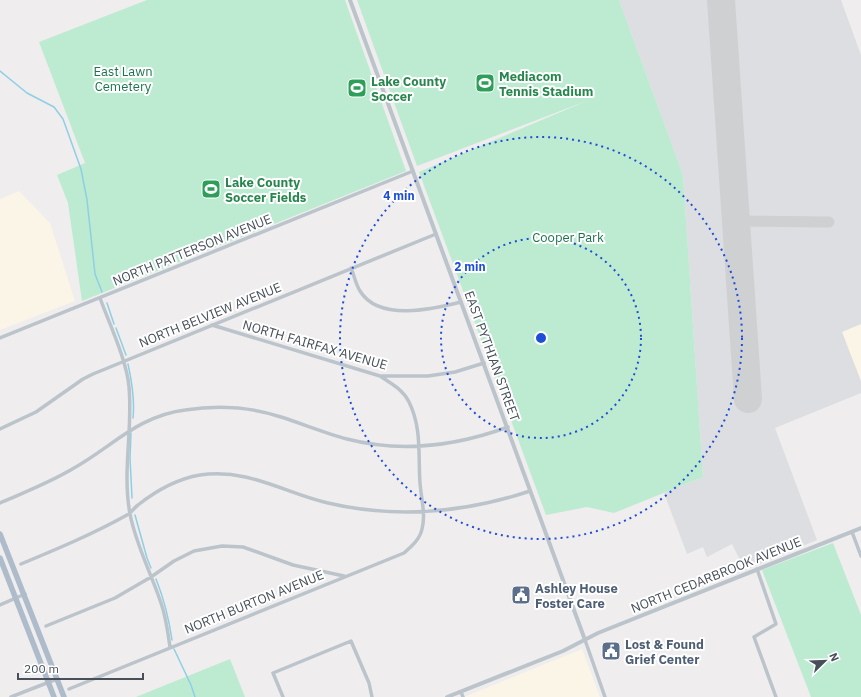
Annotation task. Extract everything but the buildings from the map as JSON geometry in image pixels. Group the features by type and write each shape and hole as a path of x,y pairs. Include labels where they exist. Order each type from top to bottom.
{"main road":[{"path":"0,534 25,594 64,697"},
{"path":"0,558 54,697"}],"street":[{"name":"EAST PYTHIAN STREET","path":"350,0 508,427 604,697"},
{"name":"NORTH PATTERSON AVENUE","path":"0,338 413,171"},
{"name":"NORTH BELVIEW AVENUE","path":"0,429 36,412 83,379 436,234"},
{"path":"351,268 360,292 370,301 386,309 404,311 424,310 461,302"},
{"path":"100,298 124,361 129,386 127,473 130,513 139,548 161,604 170,647"},
{"name":"NORTH FAIRFAX AVENUE","path":"212,325 380,376 428,376 455,372 484,363"},
{"name":"NORTH BURTON AVENUE","path":"69,688 404,552 416,542 422,529 424,513 420,484 417,421 409,401 397,387 380,376"},
{"path":"397,387 398,377"},
{"path":"0,503 75,468 129,430 153,418 184,410 216,407 249,409 280,416 348,439 380,445 419,446 451,443 484,436 508,427"},
{"path":"21,564 97,532 130,513 137,506 162,488 178,480 201,475 234,475 262,481 327,503 369,511 424,513 461,509 502,500 530,491"},
{"name":"NORTH CEDARBROOK AVENUE","path":"446,697 563,651 598,633 861,528"},
{"path":"852,532 861,556"},
{"path":"46,626 115,598 151,577 174,561 194,551 222,546 242,548 293,564 345,576"},
{"path":"757,569 776,624 754,637 776,697"},
{"path":"328,572 330,582"},
{"path":"0,604 25,594"},
{"path":"283,697 273,673 351,641 372,697"},
{"path":"11,697 57,679"},
{"path":"461,692 463,697"}],"shaded area":[{"path":"619,0 841,0 861,55 861,324 842,332 861,381 861,393 775,428 817,540 745,570 732,544 707,557 703,547 687,554 664,493 703,477 683,175"},
{"path":"19,191 50,223 75,301 0,330 0,199"},
{"path":"861,324 861,389 842,331"},
{"path":"582,649 600,697 464,697"}],"green space":[{"name":"East Lawn Cemetery","path":"147,0 345,0 406,171 82,301 68,203 57,175 85,163 39,42"},
{"name":"Cooper Park","path":"357,0 619,0 683,175 703,477 614,513 587,507 546,515 419,172 589,100 417,166"},
{"path":"833,543 861,615 861,697 811,697 762,570"},
{"path":"230,659 245,697 136,697"}],"waterway":[{"path":"0,71 27,93 54,107 63,119 81,169 87,200 95,274 102,292"},
{"path":"107,303 114,324"},
{"path":"116,328 126,355"},
{"path":"128,364 133,391 133,418"},
{"path":"131,433 130,458 132,498"},
{"path":"135,515 151,568"},
{"path":"156,579 166,609 172,640"},
{"path":"174,649 195,697"}],"taxiway":[{"path":"736,221 829,222"}],"runway":[{"path":"721,0 748,399"}],"place":[{"name":"Mediacom Tennis Stadium","path":"485,83"},
{"name":"Lake County Soccer","path":"357,88"},
{"name":"Lake County Soccer Fields","path":"211,189"},
{"name":"Ashley House Foster Care","path":"521,595"},
{"name":"Lost & Found Grief Center","path":"611,651"}]}
